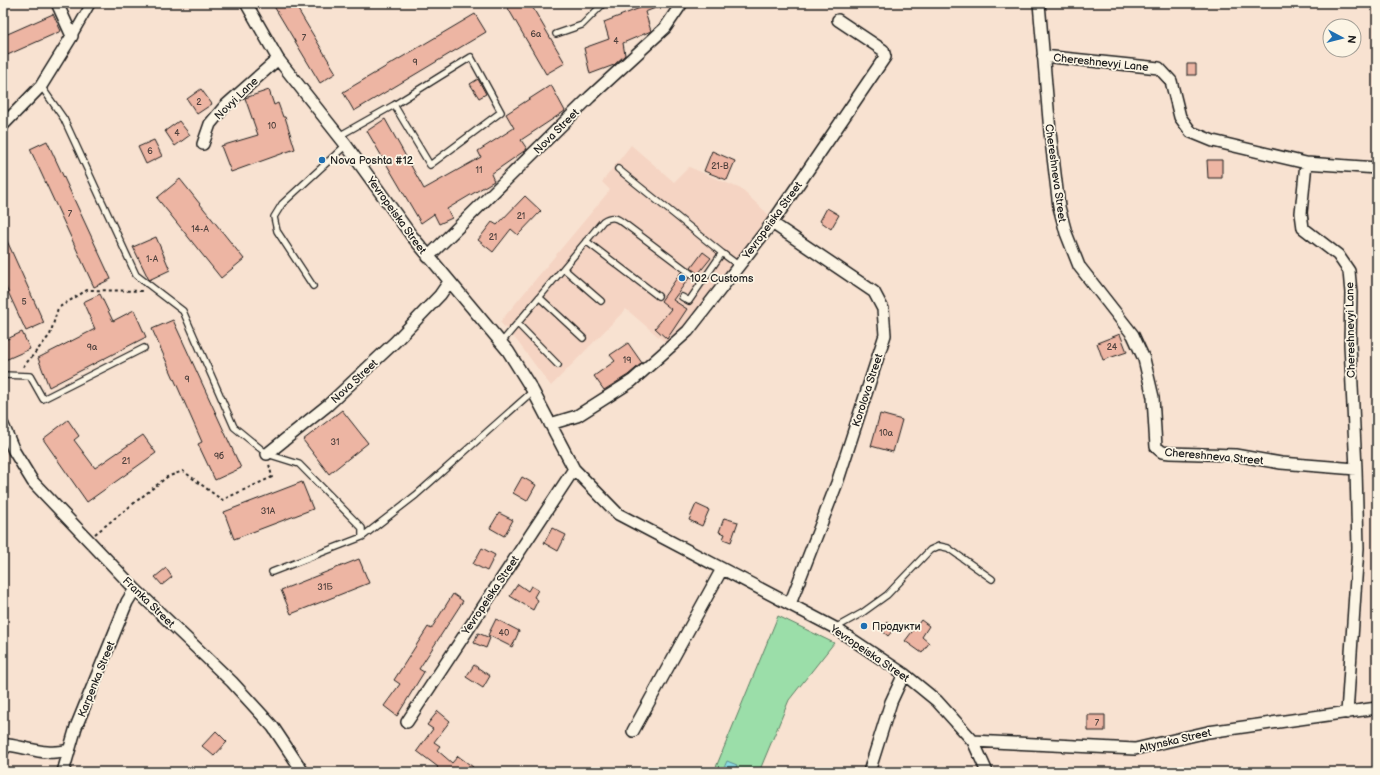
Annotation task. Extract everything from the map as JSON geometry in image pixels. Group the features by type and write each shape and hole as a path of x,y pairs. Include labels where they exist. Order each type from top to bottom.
{"street":[{"path":"57,3 72,36"},
{"path":"3,125 40,86 91,3"},
{"name":"Yevropeiska Street","path":"246,3 278,59 342,141 428,257 501,343 533,391 574,469 618,514 836,628 904,674 937,701 973,741 987,772"},
{"name":"Nova Street","path":"428,257 590,96 665,28 682,3"},
{"name":"Chereshneva Street","path":"1039,3 1058,199 1066,233 1079,266 1133,335 1144,359 1153,397 1156,447 1162,452 1170,454 1235,455 1281,463 1356,469"},
{"name":"Yevropeiska Street","path":"550,424 577,416 632,380 688,331 772,223 885,57 883,50 838,20"},
{"name":"Chereshnevyi Lane","path":"1043,56 1159,68 1171,81 1180,117 1191,132 1213,141 1306,163 1377,168"},
{"name":"Novyi Lane","path":"203,144 210,124 225,106 278,59"},
{"name":"Chereshnevyi Lane","path":"1306,163 1301,213 1304,228 1338,255 1349,271 1351,294 1350,344 1356,469"},
{"name":"Korolova Street","path":"772,223 874,292 883,308 885,335 837,483 790,604"},
{"name":"Nova Street","path":"267,454 328,405 345,389 400,337 440,295 449,282"},
{"name":"Franka Street","path":"3,425 14,451 33,482 135,589 232,682 272,727 302,772"},
{"name":"Yevropeiska Street","path":"407,722 574,469"},
{"path":"1347,713 1358,548 1356,469"},
{"path":"633,731 722,569"},
{"name":"Karpenka Street","path":"62,772 76,727 127,602 135,589"},
{"path":"869,772 890,702 904,674"},
{"name":"Altynska Street","path":"973,741 1135,750 1208,732 1377,708"},
{"path":"6,747 43,753 55,753 69,750"}],"lane":[{"path":"556,34 582,25 604,3"},
{"path":"313,286 277,230 274,216 282,204 342,141 394,105 471,57 501,112 430,165 394,105"},
{"path":"40,86 64,119 136,275 183,311 234,427 267,454 299,464 354,518 362,528 362,537"},
{"path":"618,169 722,254 734,262"},
{"path":"501,343 603,221 609,217 616,218 702,282"},
{"path":"586,241 658,296"},
{"path":"682,297 689,301 722,254"},
{"path":"564,269 601,300"},
{"path":"540,298 583,338"},
{"path":"518,324 558,365"},
{"path":"3,375 30,376 44,399 144,348"},
{"path":"272,572 362,537 416,495 533,391"},
{"path":"836,628 862,613 887,595 930,550 939,546 948,548 992,579"}],"path":[{"path":"16,375 50,335 58,308 87,290 157,291"},
{"path":"88,539 167,477 183,471 222,500 272,477 267,454"}],"shaded area":[{"path":"631,145 674,182 689,167 741,189 769,215 683,329 667,344 626,309 551,386 517,341 500,322 610,190 602,182"}],"green space":[{"path":"778,616 834,643 789,700 759,772 714,772"}],"water":[{"path":"727,761 737,765 734,772 722,772"}],"building":[{"path":"272,3 294,3 336,73 320,83"},
{"path":"505,3 530,3 565,63 546,74"},
{"path":"639,3 666,4 645,12 651,31 623,43 625,55 614,65 590,74 584,48 609,39 604,22 640,8"},
{"path":"53,14 61,31 3,57 3,36"},
{"path":"475,14 486,32 354,111 343,92"},
{"path":"1187,64 1196,64 1196,75 1187,75"},
{"path":"478,79 486,94 479,98 470,84"},
{"path":"551,85 565,111 521,140 527,149 491,174 494,181 447,209 452,218 439,224 434,214 421,223 367,131 385,119 424,189 481,157 478,151 514,128 506,114"},
{"path":"201,89 212,104 197,114 187,99"},
{"path":"269,90 274,105 278,103 283,117 285,117 295,149 231,172 221,146 258,135 245,98"},
{"path":"179,121 190,135 175,146 165,131"},
{"path":"154,140 162,156 146,164 138,147"},
{"path":"47,141 111,279 94,287 30,149"},
{"path":"712,151 735,161 727,180 704,171"},
{"path":"1207,160 1222,160 1222,178 1208,178"},
{"path":"180,179 244,259 221,278 157,198"},
{"path":"525,196 541,211 518,235 511,229 493,252 478,240 492,222 497,225"},
{"path":"827,208 839,215 831,229 820,221"},
{"path":"3,232 44,323 26,331 3,281"},
{"path":"156,237 170,270 149,280 133,247"},
{"path":"703,252 711,258 698,274 691,268"},
{"path":"681,272 689,278 673,300 687,309 667,339 655,328 671,309 661,301"},
{"path":"100,294 113,321 134,310 146,337 49,387 38,358 95,329 83,302"},
{"path":"173,320 241,468 215,480 198,444 202,442 152,329"},
{"path":"22,332 30,349 3,361 3,341"},
{"path":"1120,334 1127,352 1103,360 1097,343"},
{"path":"628,343 642,363 628,375 604,390 594,376 615,361 610,355"},
{"path":"342,410 368,443 329,474 303,440"},
{"path":"880,414 902,420 893,452 871,446"},
{"path":"68,420 79,436 74,440 95,468 143,435 156,453 87,502 43,439"},
{"path":"522,477 536,485 527,501 513,493"},
{"path":"302,482 313,509 234,539 224,512"},
{"path":"696,504 709,510 702,526 689,520"},
{"path":"499,513 513,520 504,536 490,528"},
{"path":"724,518 738,522 731,542 723,539 725,534 719,532"},
{"path":"552,528 566,535 558,551 544,543"},
{"path":"482,548 495,555 487,571 473,564"},
{"path":"359,559 369,583 291,614 281,590"},
{"path":"166,568 172,577 162,585 155,577"},
{"path":"518,584 528,591 531,586 538,590 534,597 538,600 533,610 510,596"},
{"path":"453,594 463,601 419,669 424,672 397,716 384,706 400,684 394,680 428,627 431,629"},
{"path":"496,619 519,631 512,647 488,635"},
{"path":"921,620 929,626 922,637 929,643 922,653 905,641"},
{"path":"887,622 894,629 888,636 880,629"},
{"path":"478,633 490,638 486,648 474,643"},
{"path":"474,665 490,676 483,688 466,677"},
{"path":"438,711 450,721 434,742 440,746 437,750 452,763 458,756 473,767 469,772 434,772 438,767 417,751 433,729 427,725"},
{"path":"1088,715 1105,715 1105,731 1088,731"},
{"path":"216,731 227,742 214,756 202,746"}],"place":[{"name":"Nova Poshta #12","path":"322,160"},
{"name":"102 Customs","path":"682,278"},
{"name":"Продукти","path":"864,626"}]}
